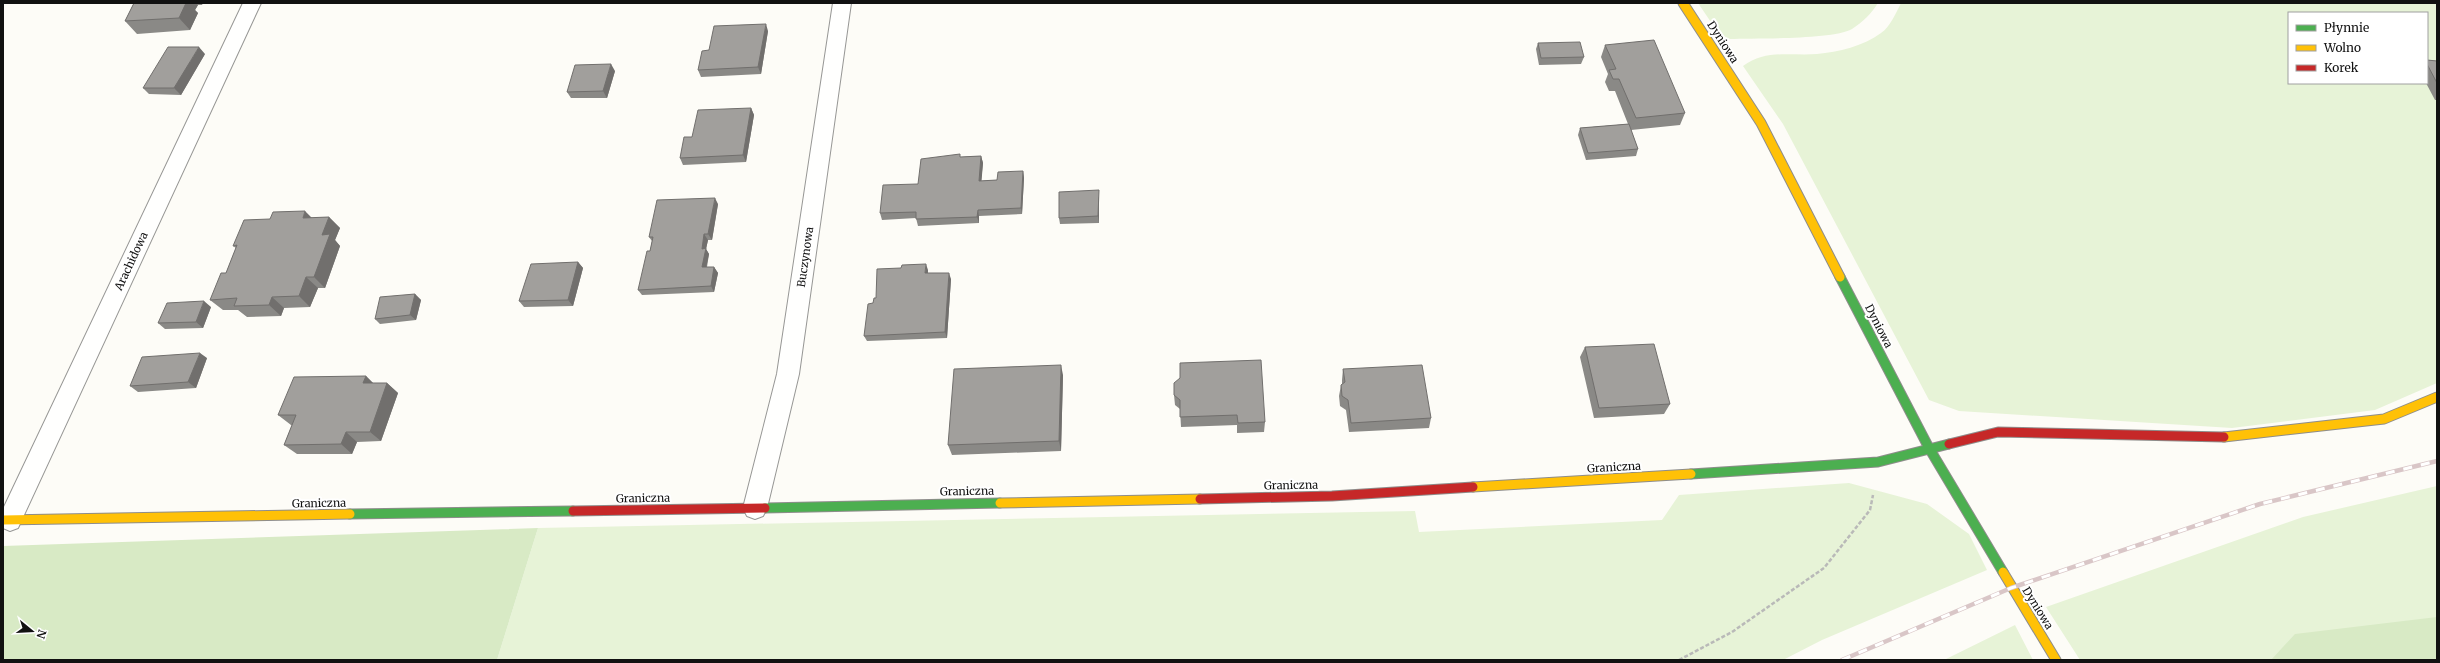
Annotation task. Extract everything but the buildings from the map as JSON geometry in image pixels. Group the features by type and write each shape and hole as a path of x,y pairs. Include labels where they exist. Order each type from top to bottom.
{"street":[{"name":"Arachidowa","path":"6,520 252,3"},
{"name":"Buczynowa","path":"755,508 788,374 842,3"},
{"name":"Dyniowa","path":"1683,3 1761,123 1929,448 2056,660"},
{"name":"Graniczna","path":"6,520 755,508 1332,496 1878,462 1929,448 1998,432 2237,437 2384,419 2437,397"}],"path":[{"path":"1679,660 1732,632 1824,568 1870,510 1878,462"}],"green space":[{"path":"1698,3 1878,3 1860,24 1842,33 1811,37 1730,39 1719,34"},
{"path":"1901,3 2437,3 2437,383 2375,410 2232,428 1959,411 1929,400 1783,124 1743,66 1760,57 1769,55 1817,54 1833,52 1859,45 1874,38 1887,27"},
{"path":"1849,483 1927,504 1969,534 1987,570 1822,640 1783,660 497,660 538,528 1415,511 1419,532 1662,520 1679,495"},
{"path":"2437,486 2437,660 2080,660 2046,607 2303,517"},
{"path":"538,528 497,660 3,660 3,546"},
{"path":"2437,617 2437,660 2271,660 2295,634"},
{"path":"2015,625 2033,660 1944,660"}],"railway":[{"path":"1842,660 2011,588 2260,504 2437,461"}],"traffic: fast":[{"path":"1840,277 1929,448 2003,572"},
{"path":"1691,474 1878,462 1949,444"},
{"path":"765,508 1000,503"},
{"path":"350,514 573,511"}],"traffic: slow":[{"path":"1683,3 1761,123 1840,277"},
{"path":"2224,437 2237,437 2384,419 2437,397"},
{"path":"1473,487 1691,474"},
{"path":"1000,503 1200,499"},
{"path":"3,520 350,514"},
{"path":"2003,572 2056,660"}],"traffic: jam":[{"path":"1949,444 1998,432 2224,437"},
{"path":"1200,499 1332,496 1473,487"},
{"path":"573,511 765,508"}]}
